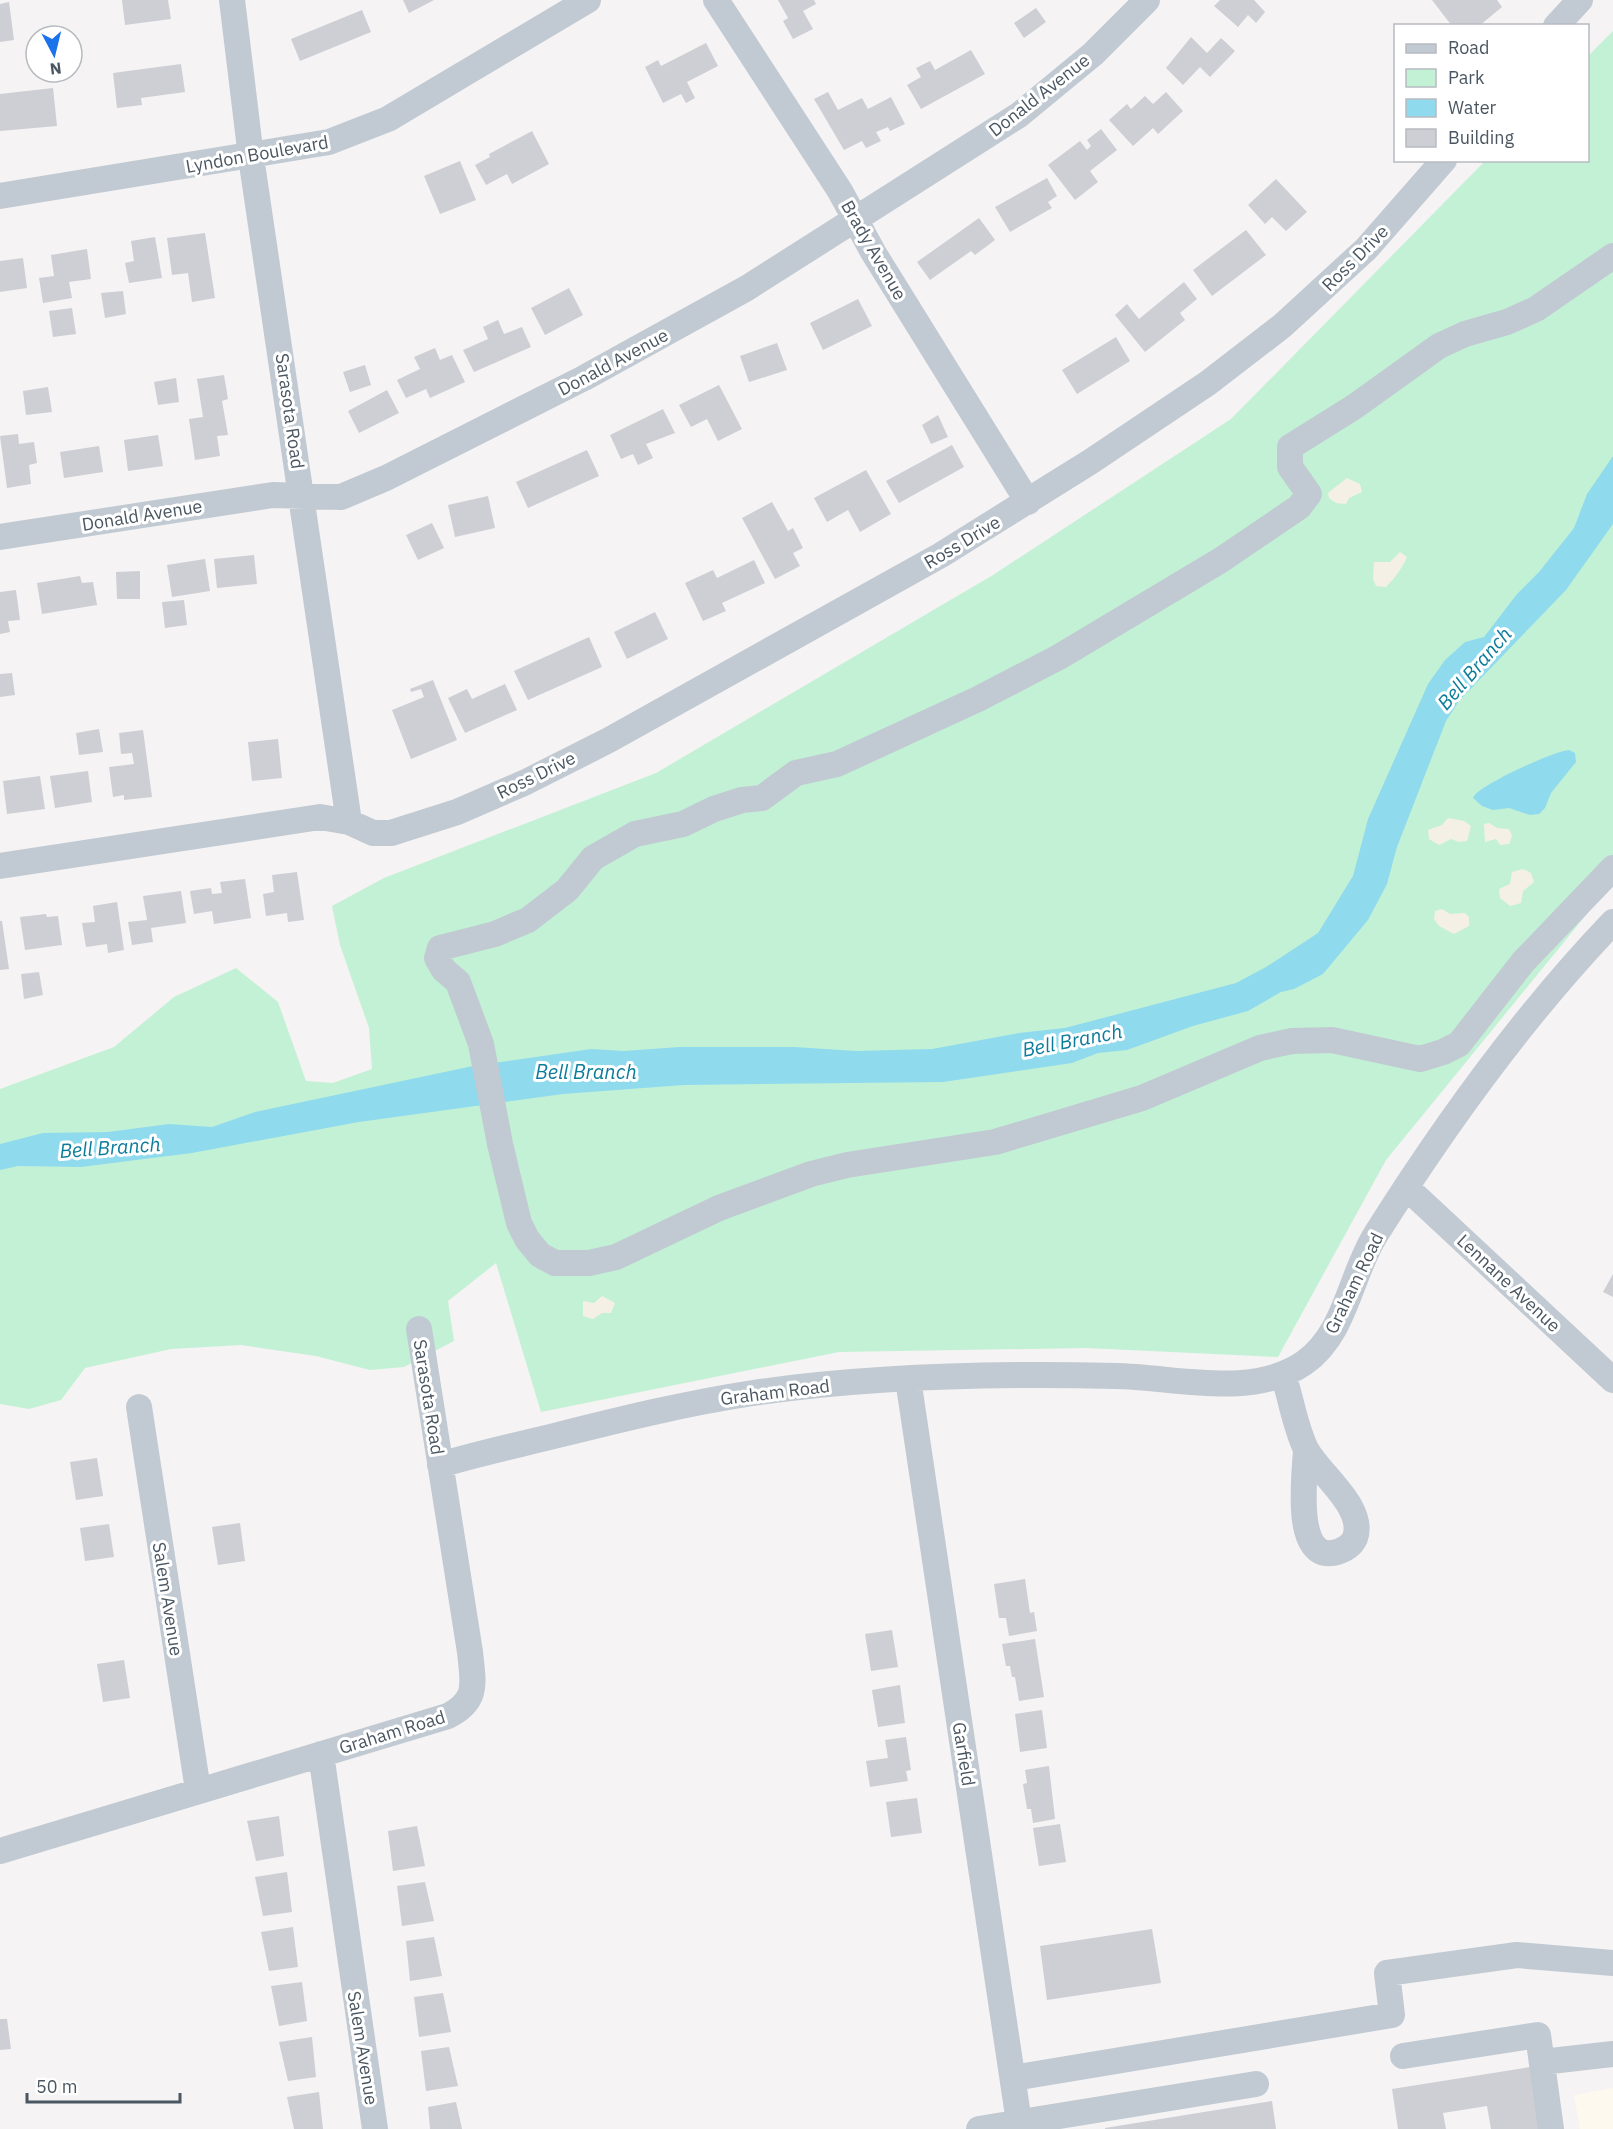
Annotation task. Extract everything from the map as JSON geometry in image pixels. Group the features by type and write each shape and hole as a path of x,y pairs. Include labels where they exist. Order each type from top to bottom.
{"street":[{"name":"Sarasota Road","path":"232,0 251,157 349,822"},
{"name":"Lyndon Boulevard","path":"0,196 303,148 363,130 388,119 588,0"},
{"name":"Brady Avenue","path":"716,0 840,190 855,220 1028,502"},
{"name":"Donald Avenue","path":"0,537 273,495 341,496 424,460 682,325 747,288 855,220 1019,115 1093,54 1147,0"},
{"path":"1558,24 1580,0"},
{"name":"Ross Drive","path":"349,822 373,833 392,833 457,812 516,786 609,740 863,600 1028,502 1208,383 1282,326 1359,256 1442,162"},
{"path":"1613,256 1570,288 1536,309 1507,322 1465,334 1439,346 1354,407 1302,437 1290,447 1290,467 1309,494 1299,507 1221,560 1059,657 978,699 837,764 796,773 762,798 723,806 683,824 635,834 593,858 567,890 528,920 495,934 440,948 437,958 444,970 458,982 481,1044 519,1223 527,1239 540,1255 555,1263 589,1263 616,1257 719,1208 811,1174 847,1165 995,1142 1142,1098 1260,1048 1292,1041 1332,1040 1420,1059 1443,1052 1459,1044 1523,962 1613,868"},
{"path":"0,866 320,817 349,822"},
{"name":"Graham Road","path":"0,1851 448,1716 462,1708 471,1697 473,1684 470,1652 440,1465 696,1403 791,1389 908,1379 1078,1375 1238,1384 1254,1383 1283,1374 1314,1354 1332,1332 1372,1239 1406,1187 1521,1028 1574,963 1613,922"},
{"name":"Lennane Avenue","path":"1406,1187 1613,1380"},
{"name":"Sarasota Road","path":"419,1329 440,1465"},
{"path":"1283,1374 1306,1450"},
{"name":"Garfield","path":"908,1379 1020,2126"},
{"name":"Salem Avenue","path":"139,1407 198,1790"},
{"name":"Salem Avenue","path":"321,1754 375,2129"},
{"path":"1013,2078 1392,2015 1388,1973 1517,1955 1613,1963"},
{"path":"1403,2056 1538,2035 1551,2129"},
{"path":"1542,2062 1613,2054"},
{"path":"979,2129 1020,2126 1057,2114 1256,2084"}],"shaded area":[{"path":"1613,2088 1613,2129 1580,2129 1574,2095"}],"green space":[{"path":"1613,31 1613,882 1386,1160 1278,1357 1086,1348 839,1352 541,1412 496,1263 448,1301 454,1341 404,1367 370,1370 316,1356 241,1345 171,1349 85,1368 61,1400 29,1409 0,1404 0,1089 114,1047 174,997 236,968 278,1002 306,1081 333,1083 372,1069 369,1028 340,945 332,906 384,878 656,773 993,575 1231,419 1484,162 1589,162 1589,55"}],"sand":[{"path":"1347,478 1360,484 1362,492 1349,498 1346,504 1336,503 1329,498 1328,493"},
{"path":"1400,552 1407,557 1398,573 1386,587 1376,586 1373,579 1374,562 1390,562"},
{"path":"1448,818 1464,821 1471,826 1467,841 1459,842 1451,839 1439,845 1429,839 1428,830 1442,825"},
{"path":"1489,823 1497,828 1509,829 1512,836 1509,844 1500,845 1496,839 1485,842 1484,824"},
{"path":"1523,869 1531,873 1534,882 1523,891 1521,903 1510,906 1500,898 1499,889 1510,884 1512,872"},
{"path":"1442,909 1450,914 1465,913 1469,917 1469,926 1454,934 1439,926 1434,919 1435,911"},
{"path":"602,1296 615,1303 611,1313 602,1313 593,1319 583,1316 583,1301 594,1303"}],"water":[{"name":"Bell Branch","path":"1613,456 1613,524 1566,590 1459,701 1446,721 1397,847 1387,884 1368,920 1323,974 1294,989 1281,992 1248,1011 1193,1026 1127,1050 1098,1053 1072,1063 943,1082 684,1085 563,1094 359,1122 192,1153 81,1167 18,1166 0,1170 0,1144 43,1133 108,1132 169,1124 212,1127 255,1112 473,1066 591,1049 624,1051 679,1047 794,1047 856,1051 932,1049 1019,1033 1065,1028 1236,983 1266,967 1318,933 1353,876 1368,819 1428,684 1445,660 1465,642 1484,637 1517,594 1539,572 1574,528 1587,494"},
{"path":"1569,750 1575,753 1576,762 1551,793 1545,808 1539,814 1530,815 1509,808 1493,810 1482,806 1473,798 1488,786 1517,770 1548,756"}],"building":[{"path":"122,0 168,0 171,19 125,25"},
{"path":"403,0 434,0 409,13"},
{"path":"778,0 814,0 816,4 803,11 813,29 793,39 783,21 788,18"},
{"path":"1220,0 1254,0 1265,12 1256,23 1248,15 1238,27 1214,6"},
{"path":"1432,0 1497,0 1502,7 1481,24 1450,24"},
{"path":"9,2 14,40 0,42 0,4"},
{"path":"1036,8 1046,22 1024,38 1014,23"},
{"path":"362,10 371,32 300,61 291,39"},
{"path":"1191,37 1207,53 1221,38 1235,51 1210,77 1200,67 1183,85 1166,68"},
{"path":"706,43 718,66 687,82 695,98 686,103 681,94 663,103 645,67 658,60 661,66"},
{"path":"971,50 985,74 921,109 907,85 921,77 916,68 930,61 935,70"},
{"path":"181,64 185,92 141,98 142,105 117,108 113,73"},
{"path":"53,88 57,126 0,131 0,94"},
{"path":"828,92 838,110 862,98 868,109 891,97 905,124 890,131 888,127 876,132 881,141 866,148 862,141 844,150 814,99"},
{"path":"1166,92 1183,111 1158,134 1153,128 1133,146 1109,120 1127,104 1131,109 1145,96 1153,104"},
{"path":"1101,129 1117,150 1090,171 1098,182 1075,200 1048,165 1080,141 1087,150 1091,146 1087,140"},
{"path":"532,131 549,164 512,184 507,174 486,185 475,165 490,157 489,154"},
{"path":"460,161 476,200 440,214 424,176"},
{"path":"1047,178 1057,196 1048,202 1052,208 1010,232 995,207"},
{"path":"1276,179 1307,212 1286,231 1272,217 1265,224 1248,205"},
{"path":"979,218 995,240 975,255 971,251 930,280 917,262"},
{"path":"1246,230 1266,255 1212,296 1193,270"},
{"path":"205,233 215,298 192,302 188,273 172,275 167,238"},
{"path":"155,237 162,278 129,283 125,263 134,261 131,241"},
{"path":"87,249 91,279 69,282 72,298 43,303 39,278 54,276 51,255"},
{"path":"23,258 27,288 0,292 0,261"},
{"path":"1184,282 1197,299 1180,313 1185,320 1145,352 1115,315 1127,304 1139,319"},
{"path":"569,288 583,315 545,335 531,308"},
{"path":"123,291 126,314 105,318 101,293"},
{"path":"858,299 872,326 823,350 810,323"},
{"path":"72,308 76,334 53,337 49,311"},
{"path":"498,320 504,334 522,327 531,347 474,372 463,350 488,339 483,327"},
{"path":"1116,337 1130,361 1077,394 1062,370"},
{"path":"777,343 787,370 749,382 740,356"},
{"path":"435,348 440,360 452,355 465,382 430,398 426,389 406,398 397,380 420,369 414,357"},
{"path":"365,365 371,385 350,392 343,372"},
{"path":"224,375 228,399 222,401 228,435 217,436 220,456 195,460 189,419 203,417 197,379"},
{"path":"176,378 179,402 158,405 154,382"},
{"path":"719,385 742,429 718,441 707,419 691,427 679,405"},
{"path":"48,387 52,412 26,415 23,391"},
{"path":"387,390 399,413 359,433 348,411"},
{"path":"663,409 675,433 646,444 653,458 638,465 633,454 621,459 610,435"},
{"path":"938,415 948,437 931,444 922,425"},
{"path":"18,434 19,444 34,442 37,463 29,465 31,484 7,488 0,436"},
{"path":"158,435 163,466 128,471 124,440"},
{"path":"952,445 964,467 899,503 886,481"},
{"path":"99,446 103,472 64,478 60,452"},
{"path":"587,450 599,476 528,508 516,482"},
{"path":"866,470 891,514 860,532 848,510 827,522 814,498"},
{"path":"488,496 495,528 455,537 448,505"},
{"path":"772,502 788,531 793,528 803,548 793,553 800,566 775,579 742,518"},
{"path":"432,523 444,548 418,560 406,535"},
{"path":"254,555 257,584 217,588 214,559"},
{"path":"205,559 210,591 172,597 167,565"},
{"path":"754,560 765,583 722,603 726,611 703,621 685,583 713,570 717,578"},
{"path":"140,571 140,599 117,599 116,572"},
{"path":"80,576 82,583 93,582 97,605 42,614 37,583"},
{"path":"16,590 20,620 8,621 10,632 0,634 0,592"},
{"path":"184,600 187,625 165,628 162,602"},
{"path":"655,612 668,639 627,659 614,632"},
{"path":"589,637 602,667 528,700 514,671"},
{"path":"12,673 15,695 0,697 0,674"},
{"path":"433,680 457,740 411,759 392,710 424,697 421,689 411,692 410,689"},
{"path":"505,684 517,710 465,733 448,698 467,689 472,699"},
{"path":"99,729 103,752 79,755 76,733"},
{"path":"143,730 152,797 124,800 124,795 113,797 109,767 134,764 132,753 121,754 119,733"},
{"path":"278,739 282,778 252,781 248,742"},
{"path":"88,771 92,802 55,808 50,776"},
{"path":"40,776 45,809 7,814 3,781"},
{"path":"297,872 304,920 288,922 287,913 266,916 263,894 274,892 272,875"},
{"path":"245,879 251,918 214,924 212,911 194,914 190,891 211,888 212,894 222,893 220,882"},
{"path":"181,891 186,923 151,928 153,942 132,945 128,922 147,920 143,896"},
{"path":"117,902 124,950 108,953 107,944 86,947 82,923 95,922 93,906"},
{"path":"46,914 47,917 58,916 62,945 25,950 20,917"},
{"path":"0,921 2,921 9,969 0,970"},
{"path":"39,972 43,995 24,999 21,974"},
{"path":"1613,1274 1613,1297 1603,1292"},
{"path":"97,1458 103,1496 76,1500 70,1462"},
{"path":"240,1523 245,1561 218,1565 212,1527"},
{"path":"109,1524 114,1557 85,1561 80,1528"},
{"path":"1025,1579 1030,1613 1034,1612 1037,1631 1009,1636 1006,1618 999,1618 994,1584"},
{"path":"892,1630 898,1667 871,1671 865,1634"},
{"path":"1035,1639 1044,1697 1019,1701 1015,1677 1012,1677 1010,1666 1006,1666 1002,1644"},
{"path":"124,1660 130,1698 103,1702 97,1664"},
{"path":"900,1685 905,1723 878,1727 872,1690"},
{"path":"1042,1710 1047,1748 1020,1752 1015,1714"},
{"path":"906,1737 911,1770 906,1771 908,1781 870,1787 866,1761 888,1758 885,1740"},
{"path":"1049,1766 1055,1819 1033,1823 1031,1809 1027,1809 1023,1784 1027,1783 1025,1770"},
{"path":"917,1798 922,1833 891,1837 886,1802"},
{"path":"279,1816 284,1856 256,1861 247,1821"},
{"path":"1060,1824 1066,1862 1039,1866 1033,1828"},
{"path":"417,1826 425,1866 393,1871 388,1831"},
{"path":"287,1872 292,1912 263,1916 255,1877"},
{"path":"425,1882 434,1921 402,1926 397,1886"},
{"path":"293,1927 298,1967 269,1971 261,1932"},
{"path":"1152,1929 1161,1983 1047,2000 1040,1946"},
{"path":"434,1937 442,1976 410,1981 406,1941"},
{"path":"302,1982 307,2021 279,2026 271,1986"},
{"path":"443,1993 451,2032 419,2037 414,1997"},
{"path":"0,2019 7,2019 11,2049 0,2050"},
{"path":"312,2037 316,2077 288,2081 279,2042"},
{"path":"449,2047 458,2086 426,2091 421,2051"},
{"path":"1530,2067 1539,2129 1491,2129 1487,2106 1443,2113 1446,2129 1398,2129 1392,2089"},
{"path":"319,2092 323,2129 294,2129 287,2097"},
{"path":"1272,2101 1276,2129 1105,2129 1105,2128"},
{"path":"456,2102 462,2129 430,2129 428,2107"}]}
